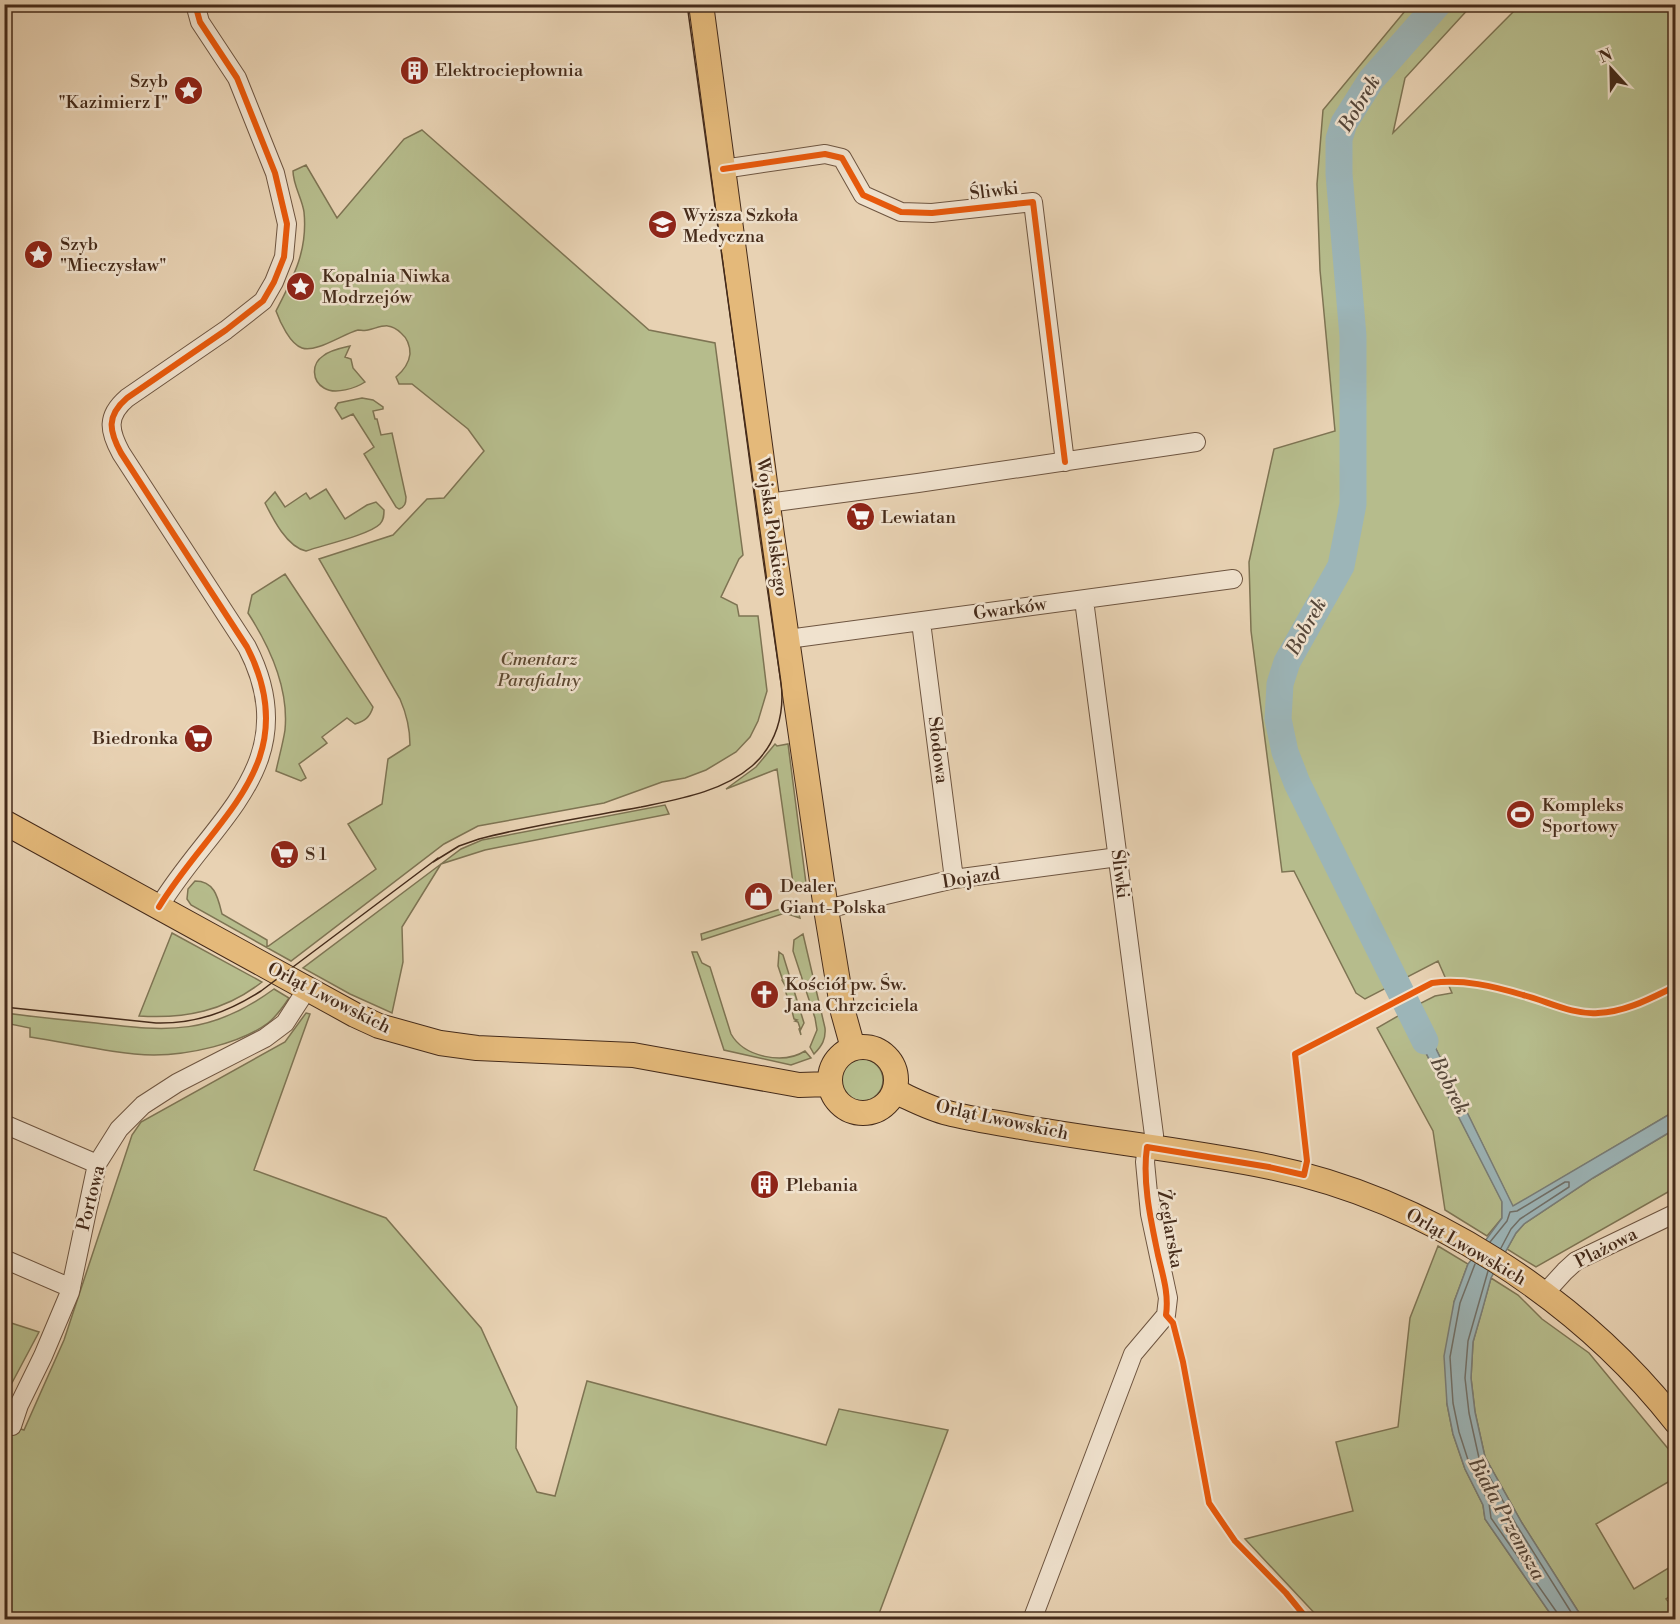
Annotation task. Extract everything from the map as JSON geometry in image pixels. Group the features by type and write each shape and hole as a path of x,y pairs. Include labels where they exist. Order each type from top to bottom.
{"main road":[{"name":"Wojska Polskiego","path":"701,4 768,503 826,909 843,1012 853,1048"},
{"name":"Orląt Lwowskich","path":"4,822 307,989 379,1026 440,1043 477,1048 633,1054 799,1085 830,1084"},
{"path":"863,1046 874,1048 891,1061 895,1071 894,1091 888,1101 880,1108 870,1112 859,1113 840,1104 833,1095 830,1084 830,1073 835,1062 842,1053 853,1048 863,1046"},
{"name":"Orląt Lwowskich","path":"894,1091 947,1113 1269,1167 1320,1180 1402,1209 1440,1228 1544,1294 1618,1357 1676,1422"}],"street":[{"path":"159,907 173,884 195,860 244,792 258,764 266,724 262,683 248,647 121,453 112,434 111,423 119,405 226,330 263,300 274,282 284,257 287,224 275,173 249,102 237,78 201,22 195,4"},
{"name":"Śliwki","path":"723,169 825,154 842,158 862,195 901,212 932,213 1033,202 1065,462"},
{"path":"768,503 1196,442"},
{"name":"Gwarków","path":"788,639 1233,579"},
{"name":"Śliwki","path":"1084,600 1154,1135 1150,1148"},
{"name":"Słodowa","path":"921,622 954,879"},
{"name":"Dojazd","path":"826,909 954,879 1118,857"},
{"name":"Portowa","path":"12,1426 19,1405 43,1356 71,1288 97,1164 119,1129 143,1105 177,1083 243,1050 279,1028 285,1023 307,989"},
{"path":"4,1124 97,1164"},
{"name":"Żeglarska","path":"1032,1620 1133,1354 1166,1315 1168,1298 1150,1214 1145,1162 1150,1148"},
{"name":"Plażowa","path":"1544,1294 1576,1261 1676,1213"},
{"path":"4,1259 71,1288"}],"green space":[{"path":"1410,5 1472,5 1405,78 1393,133 1520,5 1675,5 1675,1111 1513,1207 1415,1006 1435,996 1452,993 1438,961 1365,999 1356,993 1294,871 1282,872 1251,631 1249,562 1274,449 1335,431 1320,270 1317,184 1323,110"},
{"name":"Cmentarz Parafialny","path":"422,130 649,330 715,343 743,555 721,597 737,605 739,616 758,616 767,691 758,721 750,737 736,752 706,770 685,778 662,782 604,803 478,826 444,844 291,961 191,905 187,899 188,889 195,881 207,884 219,902 222,914 267,940 267,947 376,869 348,824 382,804 388,759 410,745 409,727 400,699 319,559 393,535 427,499 444,498 484,451 468,429 412,384 399,384 396,377 405,367 410,354 409,345 397,329 385,326 358,330 322,346 308,349 293,342 276,311 298,264 304,239 304,212 293,171 306,165 337,218 404,139"},
{"path":"350,346 345,357 351,359 353,368 365,382 339,391 324,388 315,377 316,363 329,352"},
{"path":"362,398 373,400 383,407 383,409 373,411 375,419 377,419 381,435 392,433 406,497 405,504 399,509 364,454 374,447 353,414 342,419 335,408 338,403"},
{"path":"326,489 345,519 376,502 384,510 384,516 380,524 374,528 356,536 306,551 293,544 281,532 265,503 275,492 285,507 306,493 310,499"},
{"path":"285,574 373,707 369,716 364,720 355,724 347,718 322,737 327,743 299,764 306,778 301,781 276,771 285,730 284,699 276,668 264,640 248,613 252,595"},
{"path":"775,744 777,746 788,744 807,891 794,890 777,769 726,789 756,767"},
{"path":"665,805 669,814 485,850 441,864 461,849 482,840"},
{"path":"441,864 402,927 403,962 392,1013 350,994 303,968"},
{"path":"796,904 800,918 785,913 702,940 701,934"},
{"path":"172,933 262,982 234,1000 204,1011 172,1016 139,1016"},
{"path":"803,934 825,1028 823,1042 814,1054 810,1047 817,1030 815,1018 793,951 794,940"},
{"path":"692,952 697,952 702,963 710,967 731,1034 737,1042 754,1053 765,1056 786,1057 805,1051 811,1058 791,1065 724,1050"},
{"path":"779,952 783,955 804,1023 800,1031 801,1035 778,966"},
{"path":"274,989 289,998 268,1023 229,1042 182,1053 154,1055 92,1048 30,1037 30,1028 5,1023 5,1013 146,1028 189,1027 230,1015"},
{"path":"1405,1012 1502,1201 1502,1218 1487,1236 1445,1210 1433,1131 1377,1028"},
{"path":"306,1013 310,1014 254,1170 386,1218 481,1328 517,1407 516,1448 537,1492 555,1496 587,1381 826,1445 839,1409 948,1430 877,1619 5,1620 5,1424 24,1430 64,1340 132,1135 141,1122 285,1042"},
{"path":"862,1059 870,1060 877,1065 882,1072 882,1088 877,1095 870,1100 862,1101 854,1100 847,1095 842,1088 841,1080 842,1072 847,1065 854,1060"},
{"path":"1675,1129 1675,1188 1536,1267 1507,1249 1524,1224 1593,1178"},
{"path":"1438,1246 1468,1264 1454,1302 1447,1404 1453,1434 1465,1469 1483,1505 1485,1519 1554,1619 1320,1619 1245,1539 1353,1511 1336,1442 1398,1427 1410,1318"},
{"path":"1491,1278 1518,1295 1542,1319 1589,1353 1675,1457 1675,1478 1596,1524 1634,1589 1675,1564 1675,1593 1666,1599 1675,1609 1675,1619 1583,1619 1522,1523 1485,1457 1475,1412 1471,1378 1473,1342"},
{"path":"4,1321 39,1332 5,1396"}],"water":[{"name":"Biała Przemsza","path":"1415,1006 1513,1206 1675,1111 1675,1129 1593,1178 1524,1224 1516,1233 1491,1278 1473,1342 1471,1378 1475,1412 1485,1457 1522,1523 1583,1619 1554,1619 1485,1519 1483,1505 1465,1469 1453,1434 1447,1404 1444,1356 1454,1302 1468,1264 1502,1218 1502,1202 1405,1012"}],"waterway":[{"name":"Bobrek","path":"1425,1041 1297,783 1285,752 1278,719 1280,684 1287,662 1341,566 1353,504 1353,336 1339,174 1339,139 1344,123 1371,80 1438,4"}],"tram line":[{"path":"433,862 459,846 479,839 539,825 670,801 714,788 752,766 767,749 777,728 782,706 781,683 687,4"},
{"path":"4,1007 156,1023 198,1019 224,1011 261,991 438,858"}],"cycle path":[{"path":"159,907 245,788 259,757 266,725 263,688 247,647 121,453 112,431 113,418 127,398 226,330 263,301 284,257 287,224 275,173 237,78 200,22 195,4"},
{"path":"723,169 825,154 842,158 863,195 901,212 932,213 1033,202 1065,462"},
{"path":"1308,1620 1286,1593 1235,1541 1209,1503 1183,1362 1173,1323 1166,1315 1165,1285 1146,1188 1147,1147 1304,1175 1307,1161 1295,1054 1432,983 1455,982 1489,986 1569,1010 1588,1013 1608,1012 1628,1007 1676,986"}],"place":[{"name":"Elektrociepłownia","path":"414,70"},
{"name":"Szyb \"Kazimierz I\"","path":"189,91"},
{"name":"Wyższa Szkoła Medyczna","path":"662,225"},
{"name":"Szyb \"Mieczysław\"","path":"39,254"},
{"name":"Kopalnia Niwka Modrzejów","path":"301,286"},
{"name":"Lewiatan","path":"860,517"},
{"name":"Biedronka","path":"199,738"},
{"name":"Kompleks Sportowy","path":"1521,815"},
{"name":"S 1","path":"284,854"},
{"name":"Dealer Giant-Polska","path":"759,896"},
{"name":"Kościół pw. Św. Jana Chrzciciela","path":"764,994"},
{"name":"Plebania","path":"765,1185"}]}
